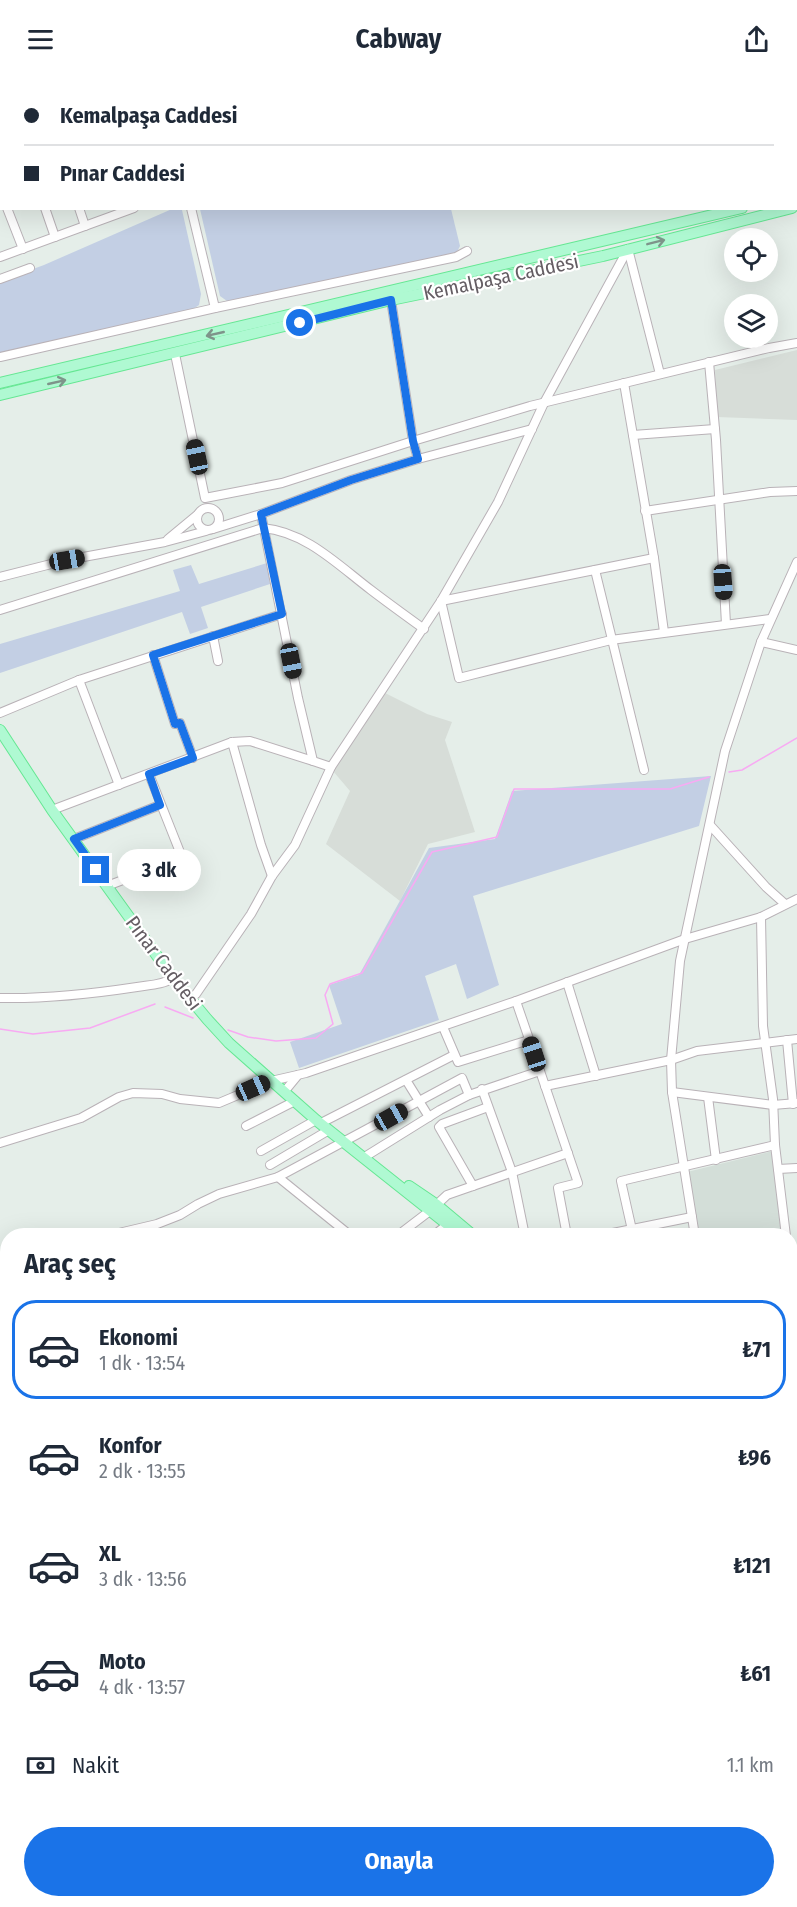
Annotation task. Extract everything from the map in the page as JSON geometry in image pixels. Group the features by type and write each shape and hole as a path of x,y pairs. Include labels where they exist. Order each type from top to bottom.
{"main road":[{"name":"Kemalpaşa Caddesi","path":"0,383 734,210"},
{"name":"Kemalpaşa Caddesi","path":"0,394 175,354 391,300 603,256 787,210"},
{"name":"Pınar Caddesi","path":"0,730 52,810 173,978 229,1043 365,1160 463,1228"},
{"name":"Pınar Caddesi","path":"434,1208 453,1228"}],"street":[{"path":"8,210 23,249"},
{"path":"46,210 55,237"},
{"path":"80,210 85,226"},
{"path":"191,210 215,308"},
{"path":"0,257 85,226 114,212"},
{"path":"628,249 660,374"},
{"path":"190,999 196,994 251,914 272,876 295,845 331,767 441,601 498,502 544,403 628,249"},
{"path":"0,357 215,308 456,257 467,251"},
{"path":"0,279 30,268"},
{"path":"391,300 413,441 418,459"},
{"path":"205,498 282,483 413,441 544,403 773,346 797,343"},
{"path":"175,354 206,508"},
{"path":"709,362 726,624"},
{"path":"624,383 654,558 664,632"},
{"path":"0,577 67,560 165,542 210,530 261,514 351,480 418,459 532,429"},
{"path":"633,435 715,429"},
{"path":"645,511 770,492 797,491"},
{"path":"206,508 239,520"},
{"path":"165,542 206,508"},
{"path":"210,530 218,523 216,512"},
{"path":"261,514 313,760"},
{"path":"197,515 198,525 210,530"},
{"path":"0,610 263,528 295,535 424,628"},
{"path":"441,601 654,558"},
{"path":"694,1228 672,1092 670,1060 680,961 725,751 761,642 797,562"},
{"path":"595,570 644,770"},
{"path":"441,601 459,678 611,640 770,619"},
{"path":"0,712 78,680 282,614"},
{"path":"213,636 218,661"},
{"path":"761,642 797,650"},
{"path":"153,655 175,724 180,723 193,758"},
{"path":"78,680 119,785"},
{"path":"52,810 232,742 250,741 331,767"},
{"path":"232,742 272,876"},
{"path":"149,774 191,880"},
{"path":"74,839 160,805"},
{"path":"710,825 766,887 785,904"},
{"path":"107,886 181,858"},
{"path":"0,1143 81,1118 119,1097 133,1093 162,1094 180,1099 219,1103 271,1081 298,1075 443,1027 685,939 761,917 797,899"},
{"path":"761,917 763,1026 785,1228"},
{"path":"0,998 54,997 166,982 173,978"},
{"path":"567,982 596,1076"},
{"path":"516,1001 578,1183 558,1188 566,1228"},
{"path":"443,1027 458,1062 529,1040"},
{"path":"545,1086 670,1060 697,1051 792,1040 795,1103 773,1106 672,1092"},
{"path":"261,1151 322,1124 454,1055"},
{"path":"365,1160 429,1117 469,1095 540,1071"},
{"path":"284,1092 298,1075"},
{"path":"140,1228 180,1215 219,1194 278,1177 462,1078 469,1095"},
{"path":"406,1080 429,1117"},
{"path":"482,1089 512,1172 523,1228"},
{"path":"708,1097 716,1160"},
{"path":"246,1126 295,1101"},
{"path":"473,1186 439,1128 442,1124 488,1107"},
{"path":"270,1165 322,1124"},
{"path":"632,1228 621,1181 775,1145"},
{"path":"408,1228 446,1196 568,1153"},
{"path":"778,1169 797,1168"},
{"path":"278,1177 341,1228"},
{"path":"641,1228 692,1217"},
{"path":"443,1228 448,1224"}],"shaded area":[{"path":"170,210 182,210 201,294 199,305 190,311 0,354 0,281 44,265"},
{"path":"200,210 451,210 460,246 457,252 227,301 220,296"},
{"path":"797,350 797,420 717,417 715,370"},
{"path":"267,563 270,584 201,607 208,628 190,634 182,612 0,673 0,644 180,591 173,570 191,565 199,584"},
{"path":"383,692 427,714 452,722 445,740 475,832 428,844 400,901 326,844 350,791 333,771"},
{"path":"711,776 699,826 473,896 499,985 467,999 456,964 425,976 439,1020 299,1068 290,1042 342,1024 329,985 359,975 429,848 495,839 512,791"},
{"path":"773,1151 780,1228 698,1228 687,1172"}],"waterway":[{"path":"729,772 742,770 797,738"},
{"path":"228,1030 248,1037 276,1041 316,1038 333,1024 325,995 330,984 362,973 432,852 497,837 514,789 670,789 709,777"},
{"path":"0,1029 33,1034 90,1028 155,1004"},
{"path":"165,1007 193,1018"}],"route":[{"path":"96,870 74,839 160,805 149,774 193,758 180,723 175,724 153,655 282,614 261,514 351,480 418,459 413,441 391,300 300,323"}]}
